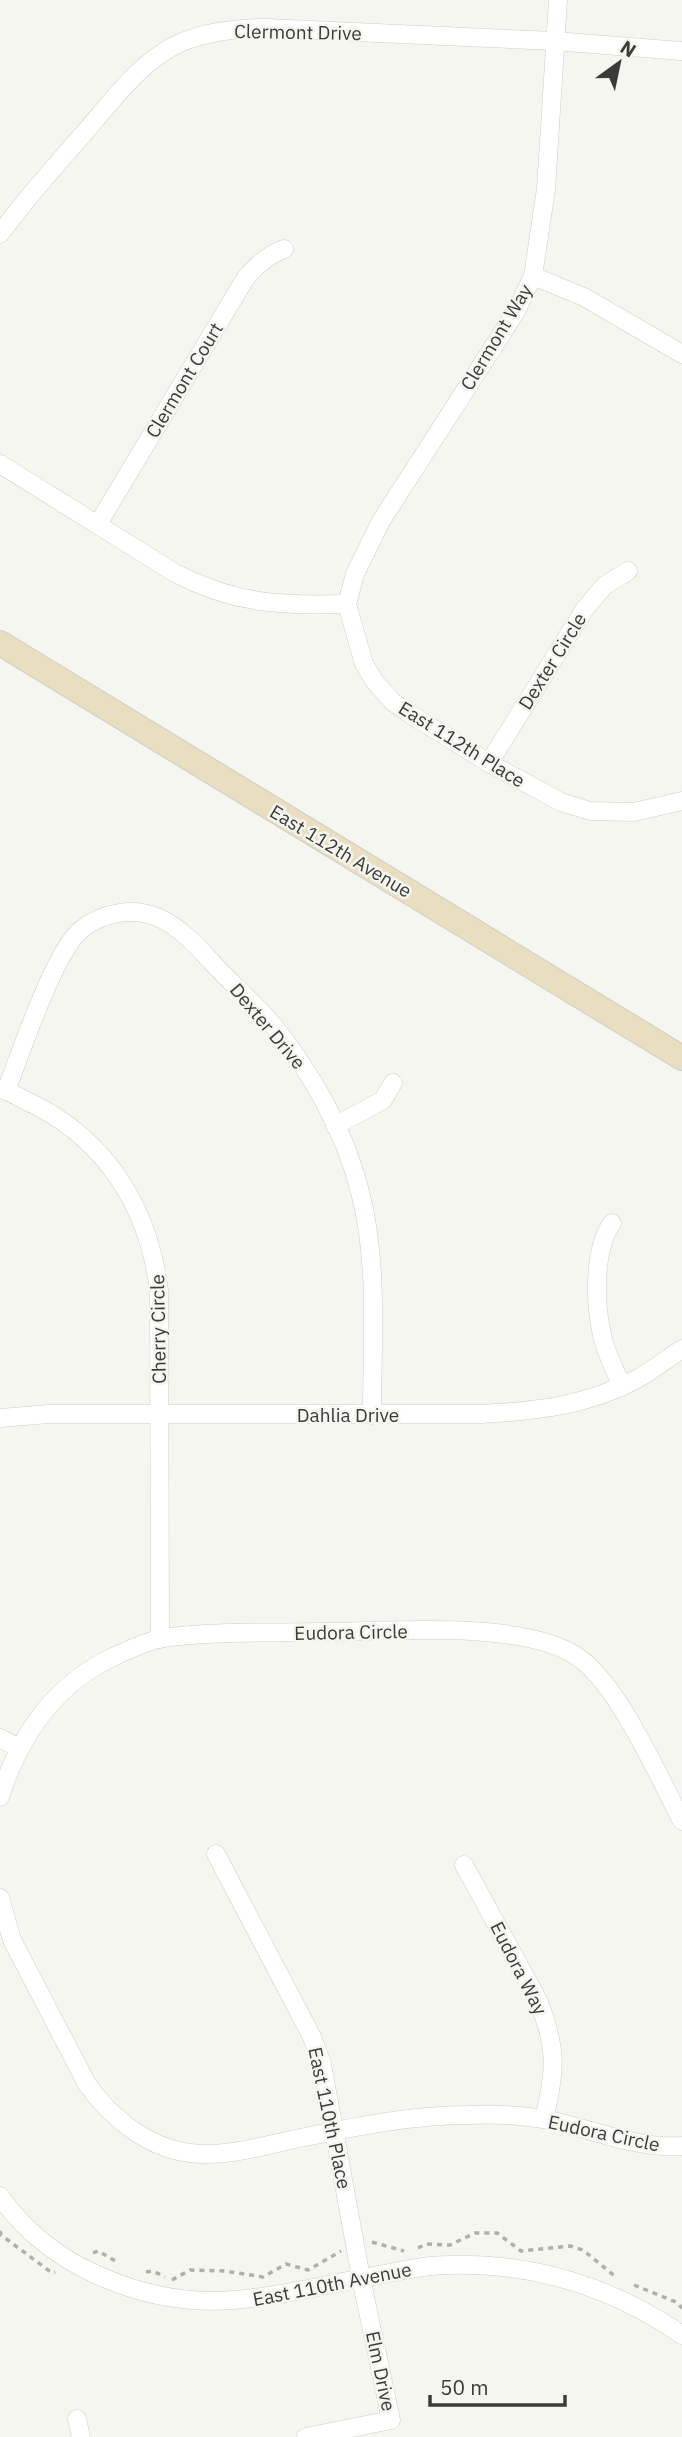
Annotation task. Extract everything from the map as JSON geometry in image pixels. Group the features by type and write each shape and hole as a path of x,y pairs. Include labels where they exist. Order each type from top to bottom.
{"street":[{"name":"Clermont Way","path":"347,604 355,575 381,521 515,313 533,276 546,189 558,0"},
{"name":"Clermont Drive","path":"0,234 33,191 130,80 157,56 191,39 220,31 266,27 554,41 682,51"},
{"name":"Clermont Court","path":"98,524 245,279 271,254 284,249"},
{"path":"533,276 584,297 682,354"},
{"path":"0,464 174,573 203,588 235,598 269,604 347,604"},
{"name":"Dexter Circle","path":"489,763 584,610 604,586 628,571"},
{"name":"East 112th Place","path":"347,604 364,664 375,682 393,702 540,793 590,811 634,812 682,801"},
{"name":"East 112th Avenue","path":"0,643 682,1058"},
{"name":"Dexter Drive","path":"3,1090 70,940 78,931 99,918 112,914 142,913 156,917 180,932 271,1023 308,1074 335,1126 360,1189 371,1264 372,1415"},
{"path":"335,1126 383,1100 393,1083"},
{"name":"Cherry Circle","path":"3,1090 47,1111 91,1143 121,1181 138,1211 152,1246 159,1291 160,1639"},
{"path":"612,1223 602,1240 598,1262 599,1320 606,1350 622,1386"},
{"name":"Dahlia Drive","path":"0,1418 49,1414 372,1415 547,1410 622,1386 639,1378 682,1349"},
{"name":"Eudora Circle","path":"0,1797 19,1748 45,1709 80,1677 112,1657 160,1639 209,1634 458,1631 528,1636 556,1644 576,1655 605,1683 621,1708 682,1821"},
{"path":"0,1738 19,1748"},
{"name":"East 110th Place","path":"216,1854 312,2037 322,2064 361,2278"},
{"name":"Eudora Way","path":"464,1865 538,2000 546,2021 553,2048 554,2076 544,2119"},
{"name":"Eudora Circle","path":"0,1899 12,1940 87,2084 100,2102 131,2129 165,2146 188,2153 209,2154 409,2118 471,2114 544,2119 636,2144 682,2146"},
{"name":"East 110th Avenue","path":"0,2196 29,2228 74,2264 106,2279 164,2298 203,2302 251,2300 425,2266 487,2265 548,2274 606,2292 653,2315 682,2335"},
{"name":"Elm Drive","path":"306,2437 391,2420 361,2278"},
{"path":"77,2419 81,2437"}]}
